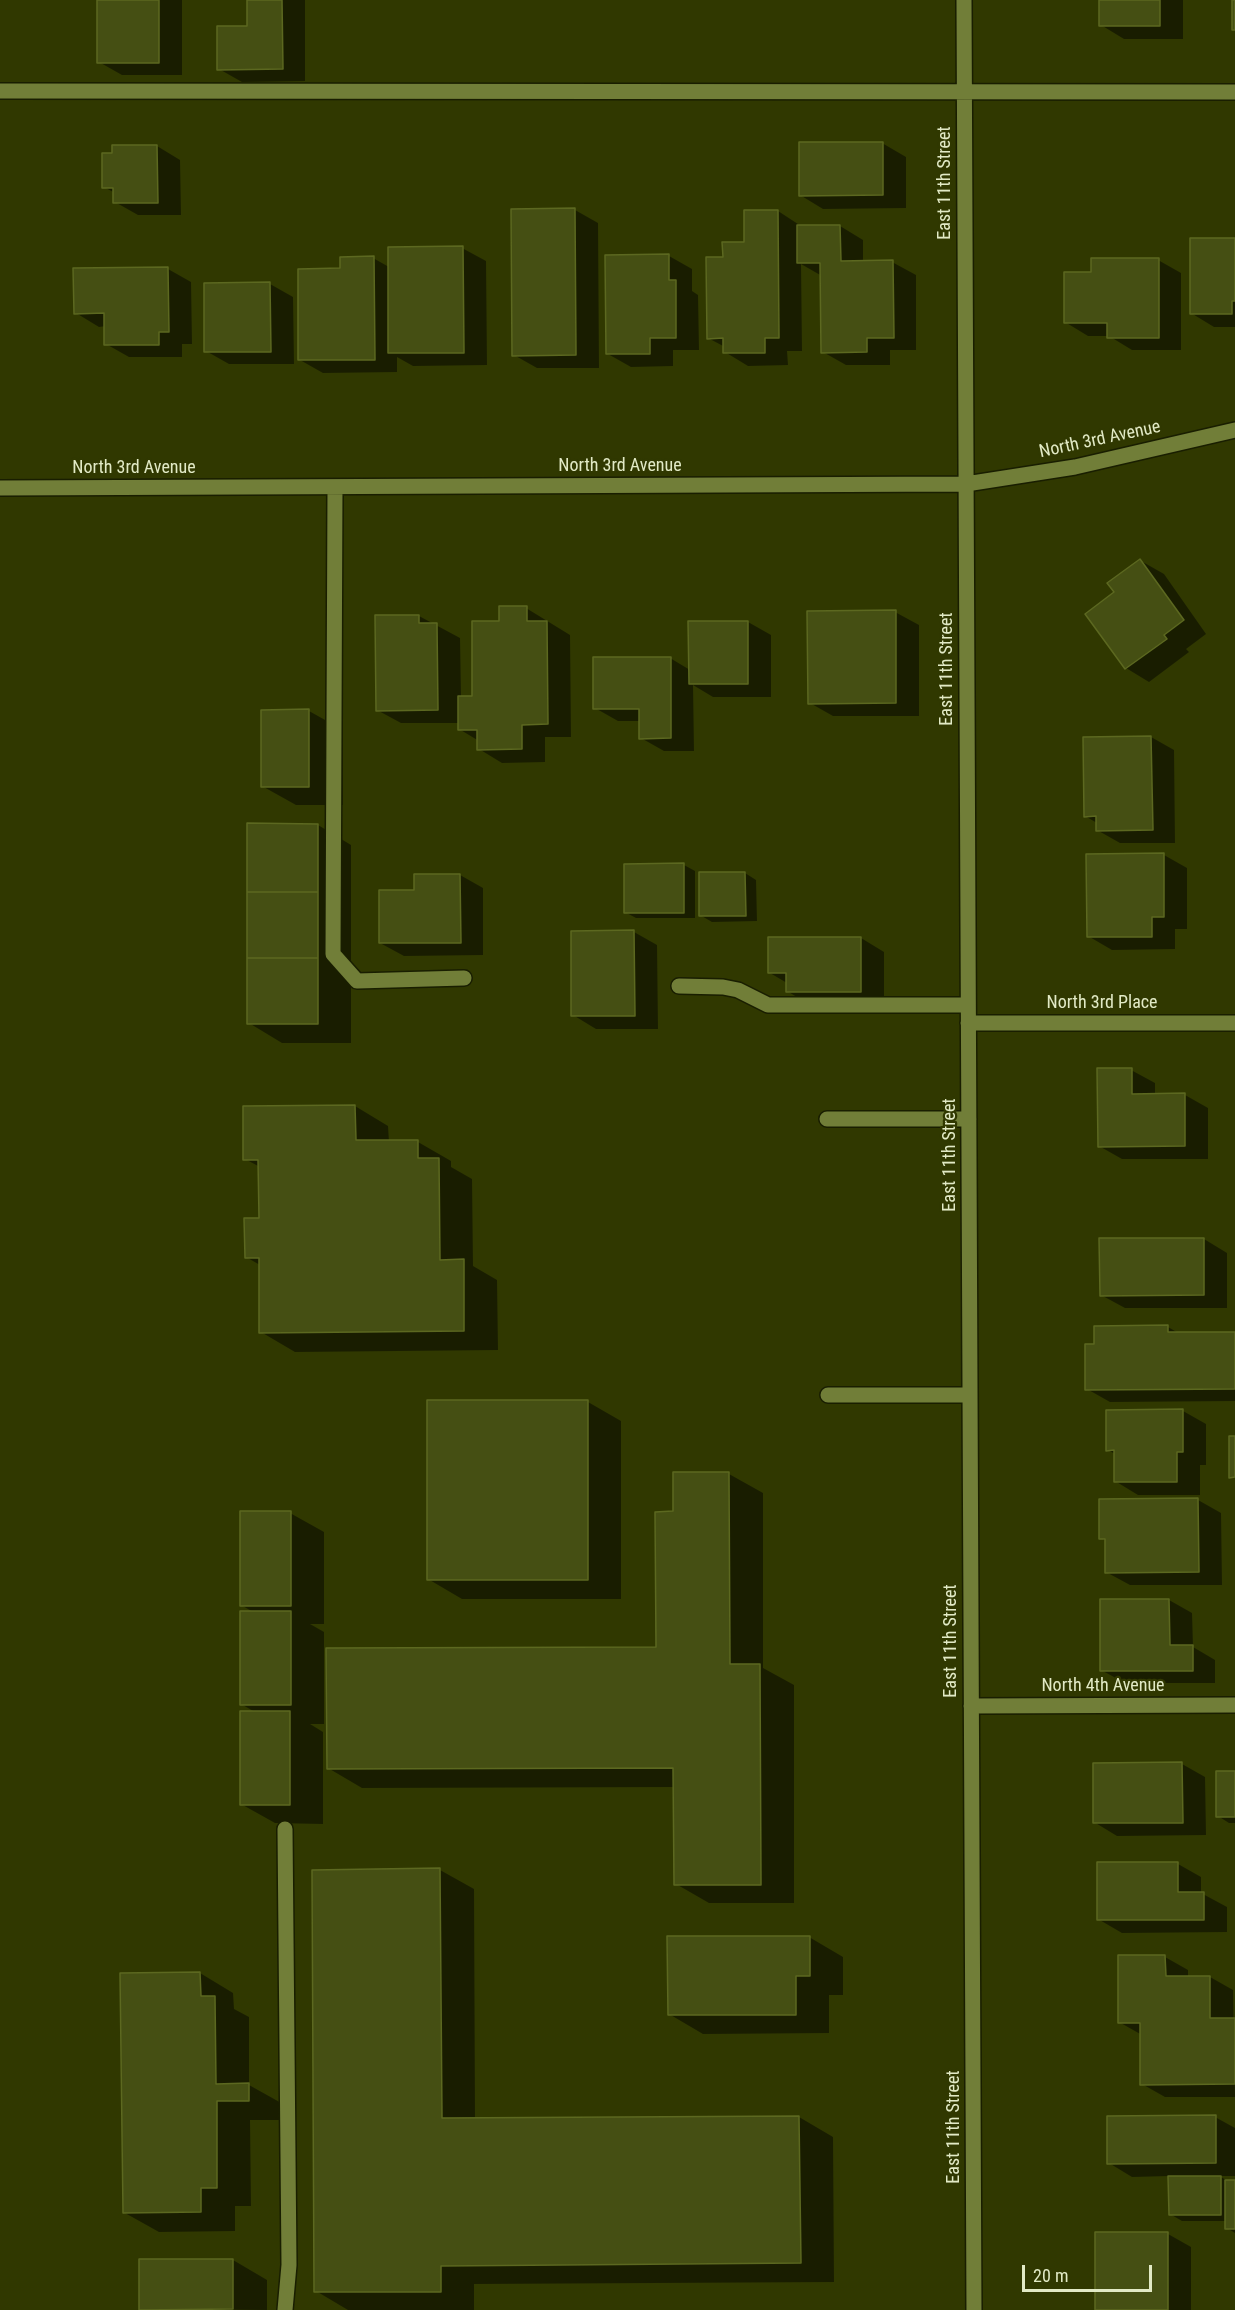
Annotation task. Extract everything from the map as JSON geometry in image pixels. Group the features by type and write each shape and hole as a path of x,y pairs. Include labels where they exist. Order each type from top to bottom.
{"street":[{"name":"East 11th Street","path":"964,0 974,2310"},
{"path":"0,91 1235,92"},
{"name":"North 3rd Avenue","path":"0,488 966,484 1075,467 1235,430"},
{"path":"335,487 333,954 357,981 464,978"},
{"path":"679,986 723,987 738,990 768,1005 968,1005"},
{"name":"North 3rd Place","path":"968,1023 1235,1023"},
{"path":"827,1119 969,1119"},
{"path":"828,1395 970,1395"},
{"name":"North 4th Avenue","path":"971,1706 1235,1705"},
{"path":"285,1829 289,2265 285,2310"}],"building":[{"path":"97,0 159,0 159,63 97,63"},
{"path":"247,0 282,0 283,69 217,70 217,26 247,26"},
{"path":"1099,0 1160,0 1160,26 1099,26"},
{"path":"1232,0 1235,0 1235,30 1232,30"},
{"path":"799,142 883,142 883,195 799,196"},
{"path":"112,145 157,145 158,203 113,203 113,188 102,188 102,153 112,153"},
{"path":"575,208 576,355 512,356 511,209"},
{"path":"744,210 778,210 779,338 765,338 765,353 723,353 723,338 707,339 706,257 723,257 722,242 744,242"},
{"path":"797,225 840,225 841,261 893,260 894,338 867,338 867,352 821,353 820,263 797,263"},
{"path":"1190,238 1235,238 1235,301 1232,301 1232,314 1190,314"},
{"path":"463,246 464,353 388,353 388,247"},
{"path":"669,254 669,280 676,280 676,338 650,338 650,354 606,354 605,255"},
{"path":"374,256 375,360 298,360 298,269 340,268 340,257"},
{"path":"1091,258 1159,258 1159,338 1107,338 1107,323 1064,323 1064,272 1091,272"},
{"path":"168,267 169,332 159,332 159,345 104,345 104,313 74,314 73,268"},
{"path":"270,282 271,352 204,352 204,283"},
{"path":"1140,559 1184,620 1164,635 1167,639 1125,669 1085,614 1114,592 1107,583"},
{"path":"499,606 527,606 527,621 547,621 548,724 522,725 522,749 477,750 477,730 458,730 458,696 472,696 472,621 499,621"},
{"path":"896,610 896,703 808,704 807,611"},
{"path":"375,615 419,615 419,623 437,623 438,710 376,711"},
{"path":"688,621 748,621 748,684 689,684"},
{"path":"593,657 671,657 671,738 639,739 639,709 593,709"},
{"path":"309,709 309,787 261,787 261,710"},
{"path":"1151,736 1153,830 1096,831 1096,816 1084,817 1083,737"},
{"path":"247,823 318,824 318,892 247,892"},
{"path":"1164,853 1164,917 1152,917 1152,937 1087,937 1086,854"},
{"path":"684,863 684,913 624,913 624,864"},
{"path":"699,872 745,872 746,916 699,916"},
{"path":"414,874 460,874 461,943 379,943 379,890 414,890"},
{"path":"247,892 318,892 318,958 247,958"},
{"path":"634,930 635,1016 571,1016 571,931"},
{"path":"768,937 861,937 861,992 786,992 786,973 768,973"},
{"path":"247,958 318,958 318,1024 247,1024"},
{"path":"1097,1068 1132,1068 1132,1094 1185,1093 1185,1146 1098,1147"},
{"path":"355,1105 356,1140 418,1140 418,1158 439,1158 440,1260 464,1259 464,1331 259,1333 259,1258 245,1258 244,1218 259,1218 258,1160 243,1160 243,1106"},
{"path":"1099,1238 1204,1238 1204,1295 1100,1296"},
{"path":"1168,1325 1168,1332 1235,1332 1235,1389 1085,1390 1085,1344 1094,1344 1094,1326"},
{"path":"427,1400 588,1400 588,1580 427,1580"},
{"path":"1183,1409 1183,1452 1177,1452 1177,1482 1114,1482 1114,1450 1106,1451 1106,1410"},
{"path":"1229,1436 1235,1436 1235,1477 1229,1478"},
{"path":"673,1472 729,1472 730,1664 760,1664 761,1885 674,1885 673,1768 327,1769 326,1648 656,1647 655,1512 673,1511"},
{"path":"1198,1498 1199,1572 1105,1573 1105,1539 1099,1539 1099,1499"},
{"path":"240,1511 291,1511 291,1606 240,1606"},
{"path":"1100,1599 1169,1599 1170,1645 1193,1645 1193,1671 1100,1671"},
{"path":"240,1611 291,1611 291,1705 240,1705"},
{"path":"240,1711 290,1711 290,1805 240,1805"},
{"path":"1182,1762 1183,1823 1093,1823 1093,1763"},
{"path":"1216,1771 1235,1771 1235,1817 1216,1817"},
{"path":"1097,1862 1178,1862 1178,1892 1204,1892 1204,1920 1097,1920"},
{"path":"440,1868 442,2118 799,2116 801,2263 441,2266 441,2292 314,2292 312,1870"},
{"path":"667,1936 810,1936 810,1976 796,1976 796,2015 668,2015"},
{"path":"1118,1955 1165,1955 1166,1976 1210,1976 1210,2018 1235,2018 1235,2084 1140,2085 1140,2023 1118,2023"},
{"path":"200,1972 201,1996 215,1996 216,2084 249,2083 249,2101 217,2101 217,2188 201,2188 201,2212 123,2213 120,1973"},
{"path":"1216,2115 1216,2163 1107,2164 1107,2116"},
{"path":"1168,2176 1221,2176 1221,2215 1169,2215"},
{"path":"1225,2180 1235,2180 1235,2229 1225,2229"},
{"path":"1095,2232 1168,2232 1168,2310 1095,2310"},
{"path":"139,2259 233,2259 233,2309 139,2310"}]}
